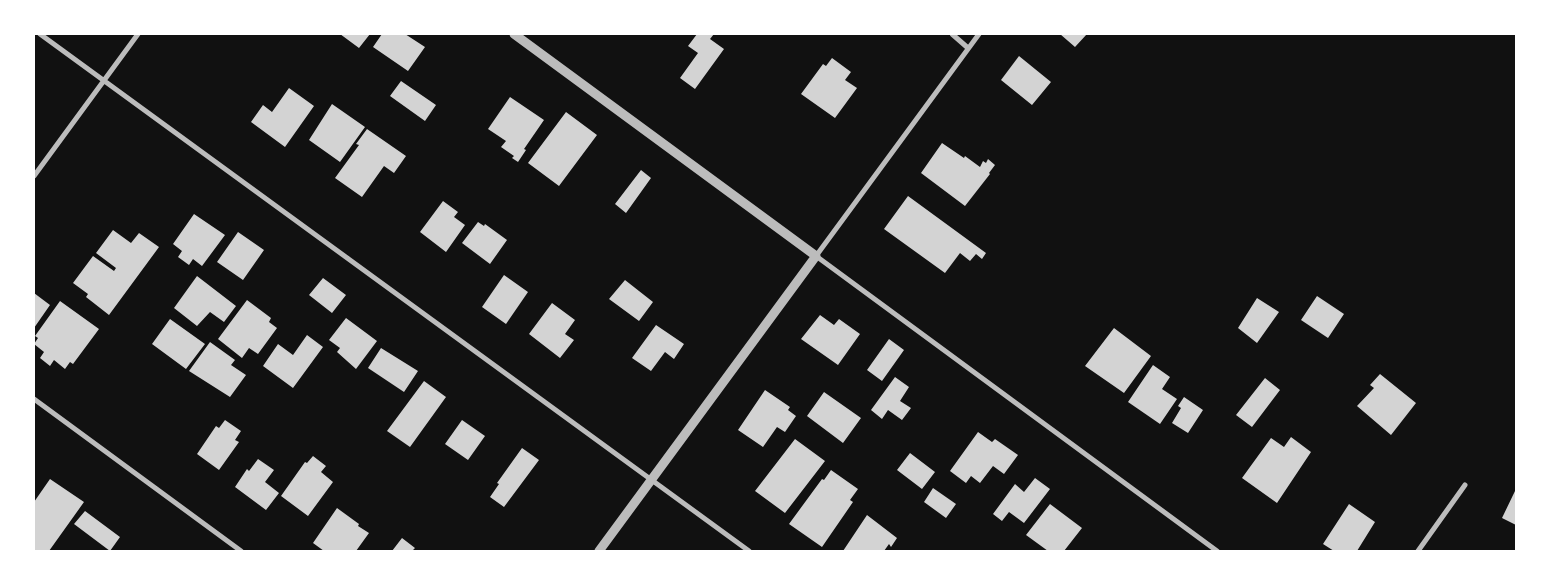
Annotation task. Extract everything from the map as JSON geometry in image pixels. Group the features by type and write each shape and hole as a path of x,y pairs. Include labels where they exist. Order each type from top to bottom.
{"street":[{"path":"40,34 749,551"},
{"path":"34,176 138,34"},
{"path":"514,34 1217,551"},
{"path":"952,34 968,48"},
{"path":"599,551 979,34"},
{"path":"34,399 241,551"},
{"path":"1418,551 1466,485"}],"building":[{"path":"340,34 370,34 359,48"},
{"path":"382,34 405,34 425,47 408,71 373,47"},
{"path":"697,34 714,34 710,39 724,49 695,89 680,78 698,53 688,46"},
{"path":"1060,34 1087,34 1075,47"},
{"path":"1019,56 1051,82 1032,105 1001,80"},
{"path":"832,58 851,72 845,80 857,88 835,118 801,94 823,64 826,66"},
{"path":"401,81 436,105 425,121 390,96"},
{"path":"289,88 314,106 285,147 251,122 263,105 272,112"},
{"path":"510,97 544,120 524,149 526,150 518,162 512,158 514,156 501,147 506,141 488,129"},
{"path":"332,104 365,127 340,162 309,140"},
{"path":"566,112 597,135 559,186 528,163"},
{"path":"367,129 406,156 394,173 384,166 362,197 335,178 359,145 356,144"},
{"path":"942,143 980,167 983,161 986,163 988,159 995,165 965,206 921,173"},
{"path":"641,170 651,178 626,213 615,204"},
{"path":"908,196 986,253 982,259 976,254 970,261 960,253 945,273 884,229"},
{"path":"443,201 458,212 454,217 465,225 446,252 420,232"},
{"path":"194,214 225,235 202,266 193,259 189,265 178,257 182,251 173,244"},
{"path":"478,222 484,226 485,224 507,240 490,264 462,243"},
{"path":"113,230 131,243 139,233 159,247 109,315 86,297 88,294 73,283 93,256 114,271 116,268 96,253"},
{"path":"238,232 264,250 243,280 217,262"},
{"path":"504,275 528,292 506,324 482,307"},
{"path":"197,276 236,306 224,322 210,312 197,326 174,308"},
{"path":"323,278 346,295 332,313 309,295"},
{"path":"625,280 653,302 639,321 609,299"},
{"path":"34,293 50,305 34,328"},
{"path":"1317,296 1344,314 1328,338 1301,320"},
{"path":"1257,298 1279,312 1257,343 1238,328"},
{"path":"247,300 271,318 269,322 277,328 258,354 249,348 242,358 218,339"},
{"path":"60,301 99,329 73,364 70,362 65,369 54,360 50,366 40,358 44,352 34,344 38,338 35,336"},
{"path":"552,303 575,320 565,334 574,340 560,358 529,334"},
{"path":"820,315 834,325 839,319 860,334 838,365 801,339"},
{"path":"346,318 377,341 356,369 337,352 340,348 329,340"},
{"path":"170,319 205,344 186,369 152,344"},
{"path":"656,325 684,344 674,359 665,352 651,371 632,358"},
{"path":"1114,328 1151,356 1124,393 1085,366"},
{"path":"307,335 323,347 293,388 263,366 278,344 293,355"},
{"path":"889,339 904,350 882,381 867,370"},
{"path":"210,342 235,360 231,365 246,375 230,397 189,371"},
{"path":"381,348 418,371 404,392 368,368"},
{"path":"1153,365 1170,377 1162,389 1177,399 1160,424 1128,402"},
{"path":"1380,374 1416,403 1391,435 1357,406 1374,388 1370,385"},
{"path":"895,377 909,387 900,401 911,408 902,420 888,410 882,419 871,410"},
{"path":"1265,378 1280,390 1252,427 1236,415"},
{"path":"424,381 446,397 410,447 387,431"},
{"path":"765,390 790,407 788,410 796,416 785,432 777,427 763,447 738,430"},
{"path":"824,392 861,418 843,443 807,416"},
{"path":"1184,397 1203,410 1188,433 1172,423 1181,408 1178,406"},
{"path":"225,420 241,431 235,440 239,442 219,470 197,454 216,426 219,428"},
{"path":"462,420 485,436 468,460 445,444"},
{"path":"978,432 992,442 995,439 1018,455 1004,474 993,466 980,483 971,476 966,483 950,471"},
{"path":"1291,437 1311,452 1277,503 1242,478 1271,438 1284,447"},
{"path":"795,439 825,461 785,513 755,491"},
{"path":"522,448 539,460 504,507 490,497 499,484 497,483"},
{"path":"910,453 935,472 922,489 897,470"},
{"path":"313,456 326,466 321,472 333,482 308,516 281,496 305,462 307,463"},
{"path":"258,459 274,470 265,482 279,493 266,510 235,487 247,469 249,471"},
{"path":"831,470 858,489 850,500 853,502 822,547 789,524 822,479 824,480"},
{"path":"1035,478 1050,489 1024,523 1009,512 1002,521 993,514 1015,484 1024,492"},
{"path":"50,479 84,502 49,551 34,551 34,502"},
{"path":"933,488 956,504 946,518 924,502"},
{"path":"1516,492 1516,525 1502,518"},
{"path":"1050,504 1082,528 1064,551 1048,551 1026,535"},
{"path":"1349,504 1375,522 1357,551 1334,551 1323,544"},
{"path":"337,508 369,533 356,551 324,551 313,543"},
{"path":"85,511 120,537 110,551 74,524"},
{"path":"867,515 897,538 891,547 889,544 884,551 843,551"},
{"path":"402,538 415,548 412,551 392,551"}]}
